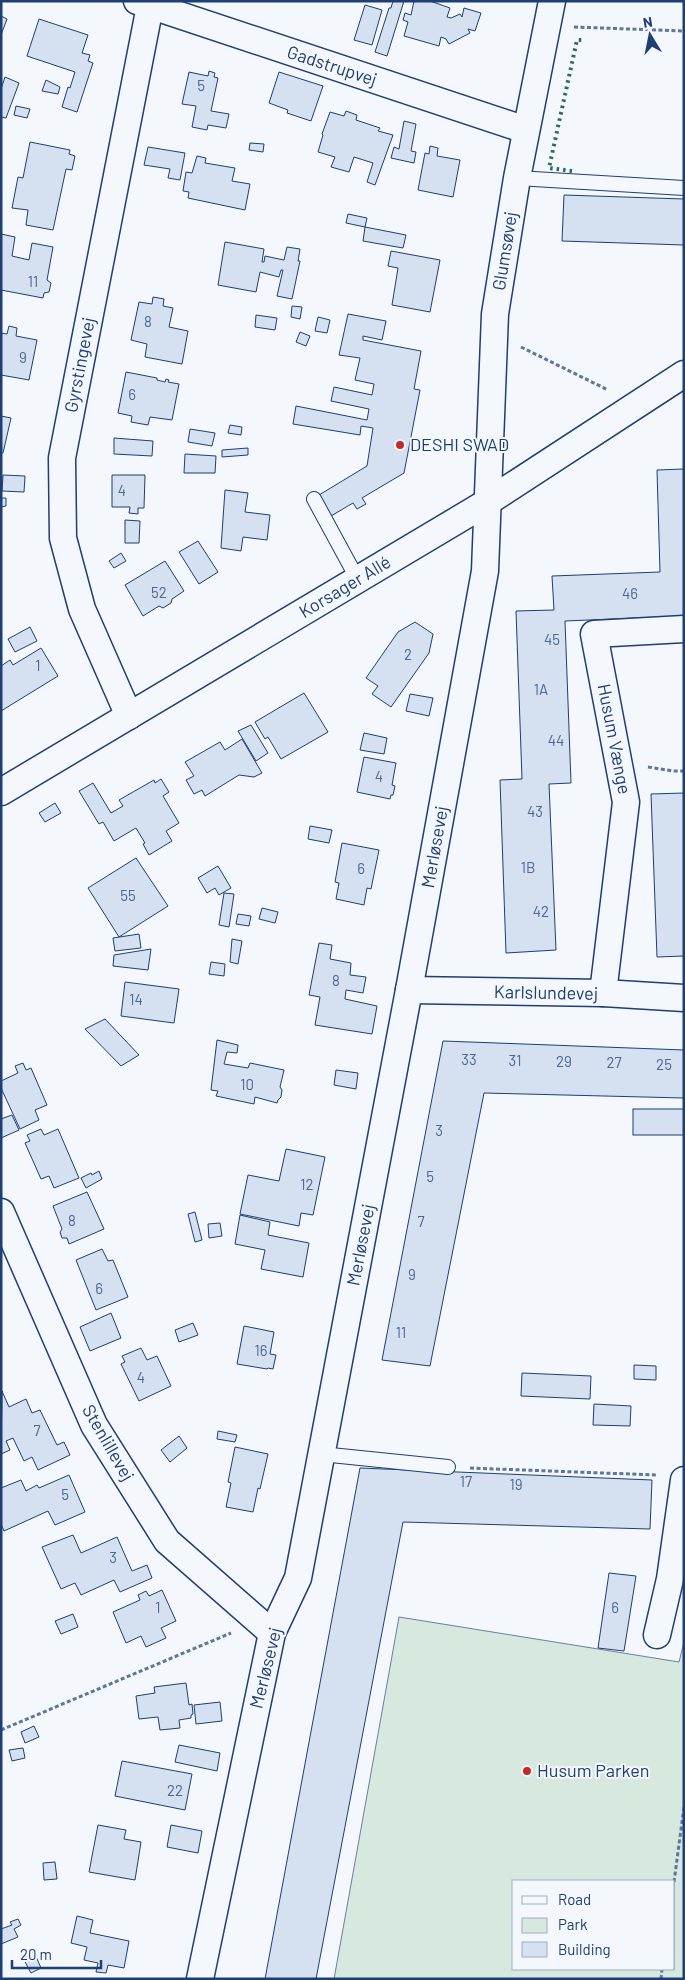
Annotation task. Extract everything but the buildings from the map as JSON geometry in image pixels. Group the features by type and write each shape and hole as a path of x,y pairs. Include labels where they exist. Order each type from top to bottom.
{"street":[{"name":"Gadstrupvej","path":"144,3 526,130"},
{"name":"Gyrstingevej","path":"129,716 82,609 63,538 62,458 144,3"},
{"name":"Glumsøvej","path":"486,503 495,314 517,178 549,14"},
{"name":"Korsager Allé","path":"1,792 486,503 684,374"},
{"name":"Merløsevej","path":"200,1979 272,1633 298,1578 409,990 485,570 486,503"},
{"name":"Husum Vænge","path":"603,993 626,802 594,634 684,630"},
{"name":"Karlslundevej","path":"409,990 603,993 684,998"},
{"name":"Stenlillevej","path":"1,1212 94,1425 167,1541 272,1633"},
{"path":"657,1635 670,1579 674,1477"}],"lane":[{"path":"517,178 684,188"},
{"path":"314,499 358,580"},
{"path":"321,1454 448,1467"}],"path":[{"path":"549,14 684,31"},
{"path":"494,334 638,405"},
{"path":"448,1467 674,1477"},
{"path":"1,1730 236,1631 272,1633"},
{"path":"674,1880 684,1807"}],"green space":[{"name":"Husum Parken","path":"399,1617 679,1662 684,1642 684,1979 334,1979"}],"hedge":[{"path":"572,171 549,168 577,40 582,40"}],"place":[{"name":"DESHI SWAD","path":"400,445"},
{"name":"Husum Parken","path":"527,1771"}]}
